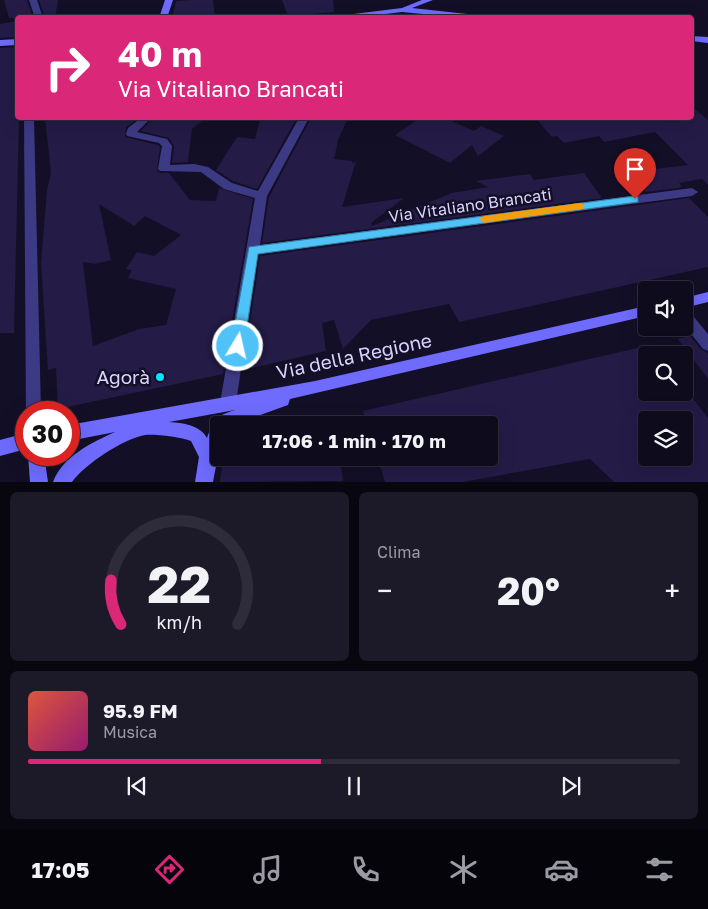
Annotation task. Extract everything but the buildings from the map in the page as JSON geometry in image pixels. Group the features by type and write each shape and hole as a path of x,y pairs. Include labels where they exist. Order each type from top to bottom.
{"main road":[{"path":"164,15 169,0"},
{"path":"402,10 426,1"},
{"path":"352,15 402,10 463,15"},
{"path":"694,38 708,40"},
{"path":"0,43 15,42"},
{"path":"693,301 708,297"},
{"name":"Via della Regione","path":"80,431 314,388 638,313"},
{"path":"238,416 314,388"},
{"path":"62,482 79,460 185,411"},
{"path":"109,425 184,431 197,436 208,456"},
{"path":"0,448 15,444"},
{"path":"204,482 210,451"},
{"path":"37,466 39,482"}],"street":[{"path":"33,0 38,15"},
{"path":"29,120 33,401"},
{"path":"144,120 132,130 131,134 163,141 167,146 164,169 194,167 204,169 228,186 261,196"},
{"path":"228,403 261,196 303,120"},
{"name":"Via Vitaliano Brancati","path":"253,250 692,192"},
{"path":"693,327 708,345"}],"slow traffic":[{"path":"484,219 580,207"}],"place":[{"name":"Agorà","path":"160,377"}],"route":[{"path":"238,346 253,250 635,199"}]}
